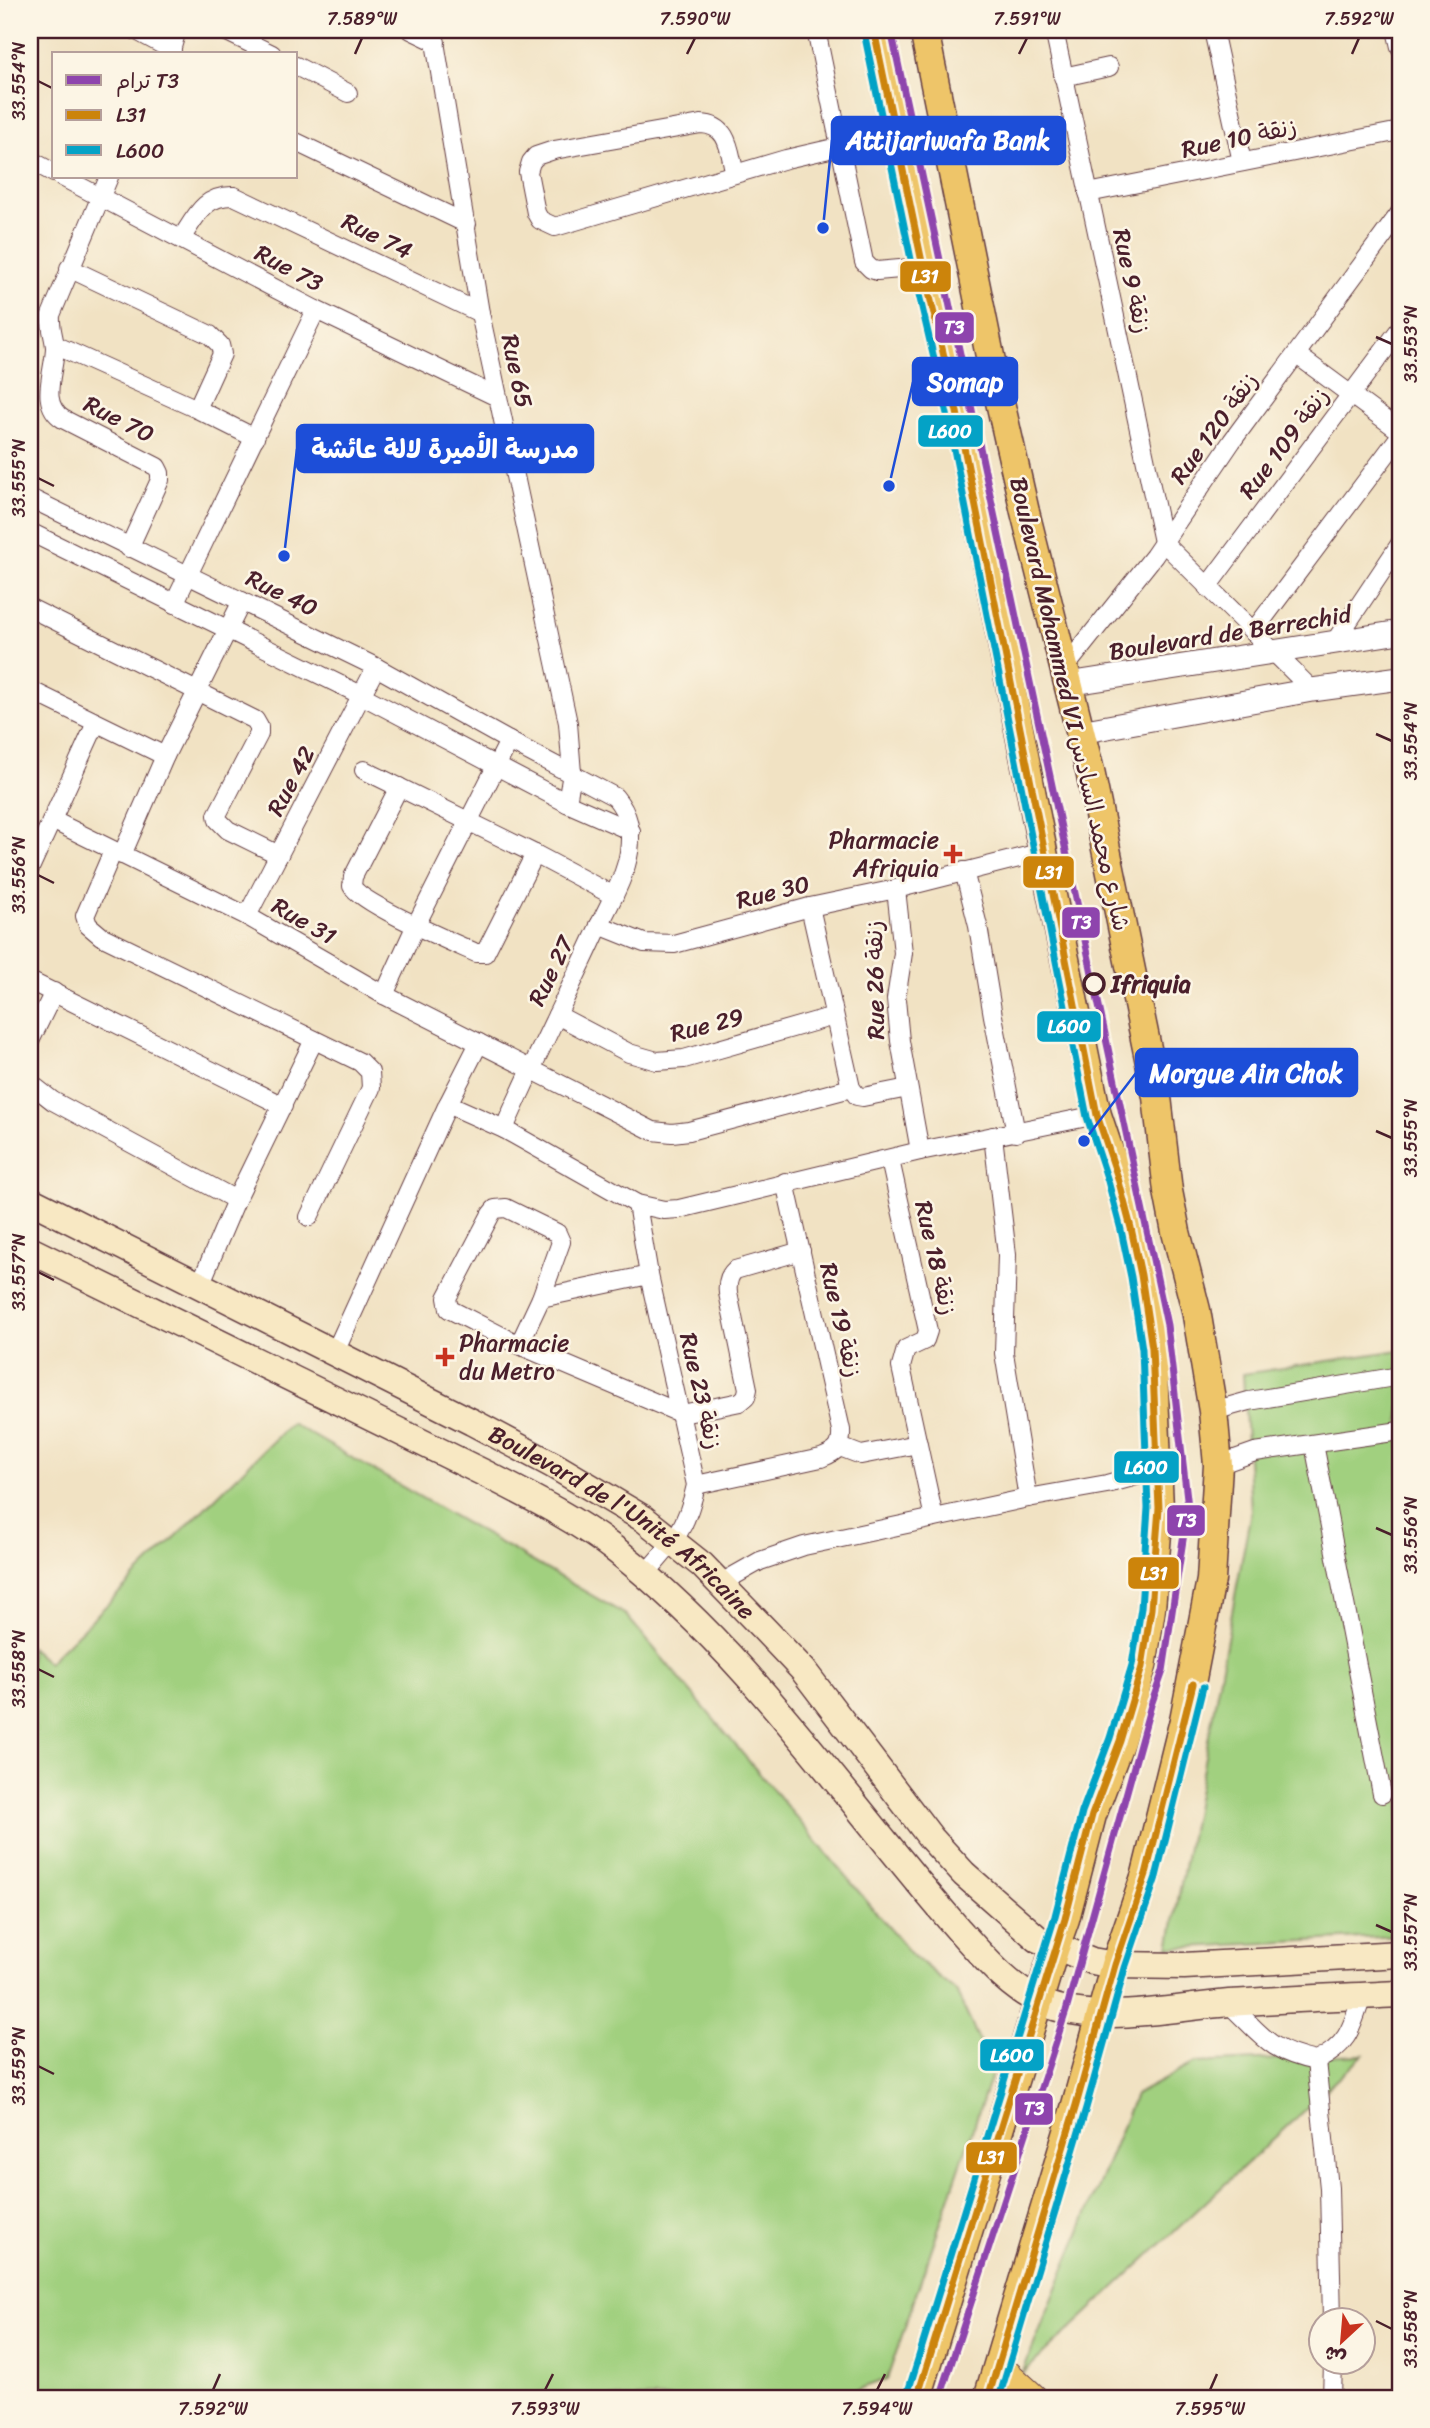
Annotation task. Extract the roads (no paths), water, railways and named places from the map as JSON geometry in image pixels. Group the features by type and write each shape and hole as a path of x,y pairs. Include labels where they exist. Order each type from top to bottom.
{"highway":[{"path":"999,2368 1032,2398"}],"main road":[{"name":"Boulevard Mohammed VI شارع محمد السادس","path":"874,30 923,267 957,412 1097,1115 1118,1178 1141,1275 1153,1360 1159,1508 1151,1609 1142,1667 1120,1741 1092,1815 1065,1919 917,2398"},
{"name":"Boulevard Mohammed VI شارع محمد السادس","path":"924,30 993,371 1080,732 1157,1097 1168,1191 1196,1310 1213,1411 1218,1465 1211,1580 1194,1678 1146,1874 1115,1965 999,2368 988,2398"},
{"name":"Boulevard de l'Unité Africaine","path":"30,1200 335,1352 553,1465 644,1519 721,1583 803,1670 931,1838 964,1874 1038,1939 1092,1961 1115,1965 1184,1966 1400,1954"},
{"name":"Boulevard de l'Unité Africaine","path":"30,1250 541,1502 587,1530 645,1574 745,1670 958,1929 994,1968 1040,2002 1066,2011 1101,2014 1228,2003 1400,1994"}],"street":[{"path":"135,30 171,52 177,30"},
{"path":"223,30 268,52"},
{"path":"411,30 435,36"},
{"path":"817,30 863,262 877,271 923,267"},
{"name":"Rue 9 زنقة","path":"1054,30 1163,542"},
{"path":"1213,30 1242,162"},
{"path":"1396,30 1400,47"},
{"name":"Rue 65","path":"435,36 480,313 568,723 572,773 567,803"},
{"path":"298,67 348,93"},
{"path":"1063,77 1109,67"},
{"path":"735,174 723,132 711,124 554,150 536,156 528,172 536,213 540,220 555,226 735,174 786,159 895,134"},
{"name":"Rue 10 زنقة","path":"1088,193 1400,131"},
{"path":"298,143 467,224"},
{"path":"30,160 52,172"},
{"name":"Rue 73","path":"64,178 316,310 497,397"},
{"name":"Rue 70","path":"109,178 51,315 50,327 55,345 49,400 52,411 63,419 157,467 160,480 129,548"},
{"name":"Rue 74","path":"181,239 198,212 215,197 234,196 480,313"},
{"name":"Rue 120 زنقة","path":"1066,677 1232,440 1400,213"},
{"path":"69,268 210,335 222,350 219,363 197,409"},
{"path":"174,604 316,310"},
{"name":"Rue 109 زنقة","path":"1207,587 1400,329"},
{"path":"55,345 255,438"},
{"path":"1297,355 1400,430"},
{"path":"1253,632 1400,436"},
{"name":"Rue 40","path":"30,498 376,667 572,773 615,797 627,814 631,831"},
{"path":"30,532 363,696 567,803 631,831"},
{"path":"1163,542 1312,690"},
{"path":"1334,643 1400,544"},
{"path":"242,601 199,692 85,916 91,929 360,1062 370,1072 372,1083 309,1217"},
{"path":"30,608 248,716 259,727 255,742 217,815 218,820 228,830 279,855"},
{"name":"Boulevard de Berrechid","path":"1066,677 1272,652 1400,632"},
{"name":"Rue 42","path":"247,916 376,667"},
{"path":"1080,732 1312,690 1400,678"},
{"path":"30,690 165,756"},
{"path":"30,868 96,723"},
{"path":"384,995 416,925 509,741"},
{"path":"364,770 614,896"},
{"path":"398,788 353,877 352,886 358,894 416,925 476,953 485,953 534,854"},
{"name":"Rue 31","path":"52,820 247,916 384,995 639,1126 662,1133 689,1131 851,1088"},
{"name":"Rue 27","path":"504,1129 530,1069 614,896 629,853 631,831"},
{"name":"Rue 30","path":"599,925 644,943 674,944 810,907 1043,852"},
{"path":"964,871 978,926 1016,1133"},
{"name":"Rue 26 زنقة","path":"895,889 902,953 896,999 920,1151"},
{"path":"810,907 851,1088 857,1096 863,1097 908,1088"},
{"path":"30,981 283,1106"},
{"path":"30,1041 54,992"},
{"name":"Rue 29","path":"557,1015 629,1053 657,1061 684,1059 834,1016"},
{"path":"200,1285 236,1200 314,1040"},
{"path":"335,1352 448,1104 479,1043"},
{"path":"30,1083 53,1101 236,1200"},
{"path":"448,1104 504,1129 637,1203 664,1210 679,1209 920,1151 1097,1115"},
{"path":"993,1136 1007,1255 1004,1353 1028,1498"},
{"name":"Rue 18 زنقة","path":"890,1160 928,1331 925,1340 906,1349 901,1367 934,1518"},
{"name":"Rue 19 زنقة","path":"785,1182 841,1430 840,1447"},
{"name":"Rue 23 زنقة","path":"637,1203 649,1275 696,1485 682,1530 645,1574"},
{"path":"519,1345 541,1298 560,1237 557,1233 506,1208 495,1209 447,1298 447,1306 519,1345 682,1414 740,1402 747,1393 728,1293 727,1285 731,1273 801,1251"},
{"path":"541,1298 649,1275"},
{"path":"1213,1411 1249,1401 1400,1376"},
{"path":"1218,1465 1255,1452 1400,1431"},
{"path":"696,1485 821,1458 834,1453 840,1447 862,1455 918,1444"},
{"path":"1314,1444 1382,1794"},
{"path":"721,1583 745,1567 804,1546 1028,1498 1107,1484 1158,1470"},
{"path":"1228,2003 1262,2038 1279,2050 1294,2057 1316,2061 1338,2048 1350,2032 1362,1996"},
{"path":"1316,2061 1329,2188 1332,2306"},
{"path":"1332,2398 1333,2376"}],"tram line":[{"name":"T3","path":"891,30 1167,1325 1188,1507 1163,1671 1151,1705 1066,2011 940,2398"}],"place":[{"name":"Attijariwafa Bank","path":"823,228"},
{"name":"Somap","path":"889,486"},
{"name":"مدرسة الأميرة لالة عائشة","path":"284,556"},
{"name":"Pharmacie Afriquia","path":"953,854"},
{"name":"Ifriquia","path":"1094,984"},
{"name":"Morgue Ain Chok","path":"1084,1141"},
{"name":"Pharmacie du Metro","path":"445,1357"}]}
